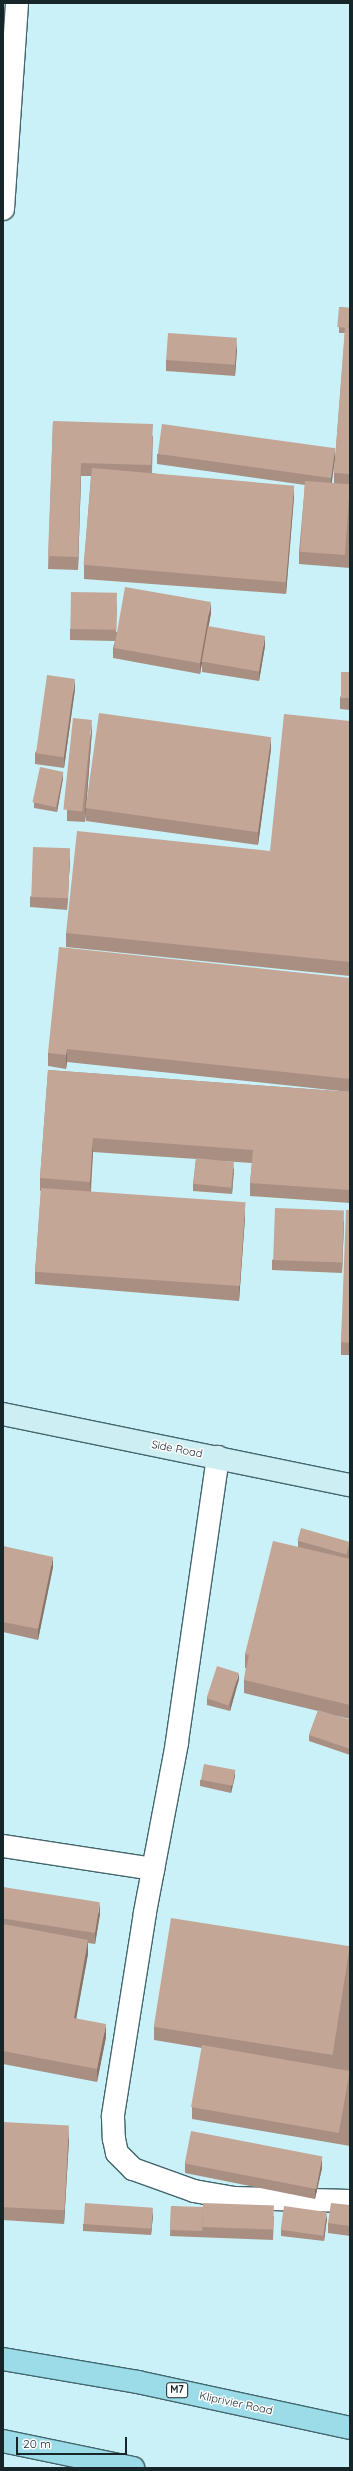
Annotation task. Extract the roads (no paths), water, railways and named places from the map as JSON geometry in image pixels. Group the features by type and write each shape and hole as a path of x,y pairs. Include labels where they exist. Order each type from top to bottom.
{"main road":[{"name":"Kliprivier Road","path":"3,2360 138,2382 350,2428"},
{"path":"3,2441 39,2447 133,2468"},
{"path":"3,2452 39,2447"}],"street":[{"path":"3,209 17,3"},
{"name":"Side Road","path":"3,1414 350,1485"},
{"path":"218,1457 177,1743 154,1869 113,2116 117,2153 125,2163 142,2174 194,2191 234,2198 350,2201"},
{"path":"3,1846 154,1869"}]}
